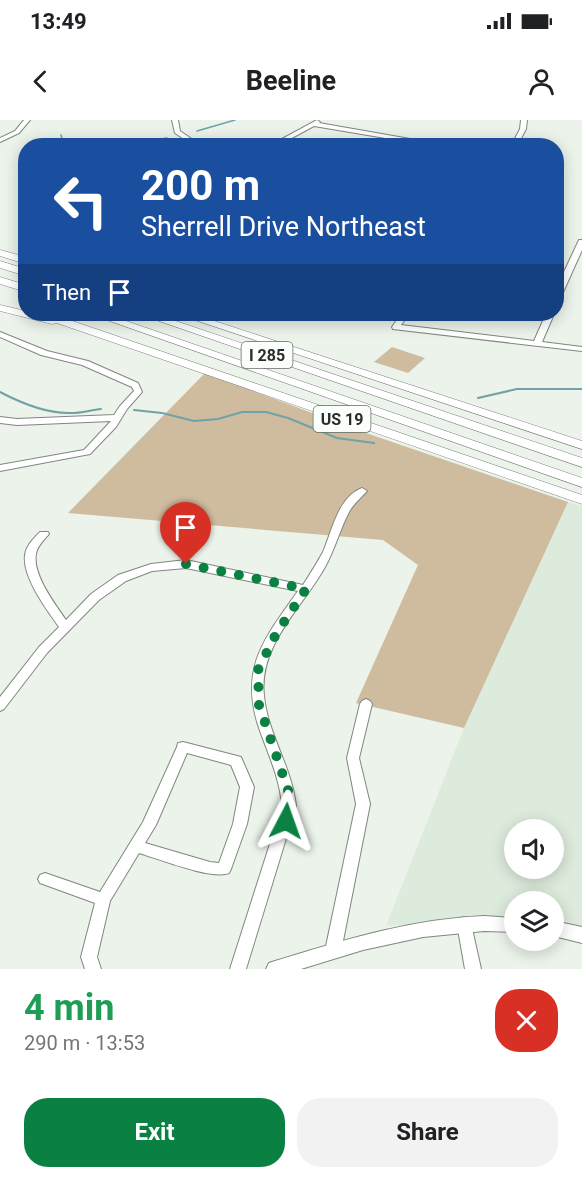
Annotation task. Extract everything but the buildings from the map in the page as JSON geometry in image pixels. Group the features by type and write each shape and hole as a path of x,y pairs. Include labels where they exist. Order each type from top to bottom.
{"highway":[{"path":"0,253 18,259"},
{"path":"0,264 18,270"},
{"path":"0,280 18,287"},
{"path":"0,285 18,288"},
{"path":"0,299 18,305"},
{"path":"0,308 18,313"},
{"path":"51,321 102,334"},
{"path":"64,321 102,334"},
{"name":"I 285","path":"116,321 582,483"},
{"name":"I 285","path":"165,321 582,464"},
{"path":"204,321 582,445"},
{"name":"US 19","path":"102,334 582,500"}],"main road":[{"path":"275,969 333,951 423,928 464,924 504,925"},
{"path":"564,931 582,935"}],"street":[{"path":"0,140 17,132 27,120"},
{"path":"175,120 177,132 186,138"},
{"path":"287,138 320,120"},
{"path":"518,138 524,120"},
{"path":"312,124 398,138"},
{"path":"564,281 582,242"},
{"path":"400,321 396,327 582,348"},
{"path":"537,343 547,321"},
{"path":"0,334 44,353 85,363 138,388 138,392 123,408 118,418 87,452 0,468"},
{"path":"0,420 17,422 118,418"},
{"path":"238,969 290,806 287,784 259,705 258,670 276,634 326,554 342,513 350,500 362,491"},
{"path":"44,534 35,543 30,557 33,572 48,604 65,628"},
{"path":"0,706 43,650 95,597 122,578 151,568 186,564 306,589"},
{"path":"333,951 363,804 353,758 366,704"},
{"path":"93,969 89,957 103,899 135,846 149,825 183,747 236,761 247,787 240,825 224,869 210,868 135,846"},
{"path":"45,879 103,899"},
{"path":"464,924 472,969"}],"shaded area":[{"path":"392,347 425,358 408,373 374,362"},
{"path":"205,373 366,433 568,502 464,728 356,703 418,565 383,540 68,513"},
{"path":"568,502 582,506 582,934 564,928 564,891 504,891 504,920 386,926 464,728"}],"waterway":[{"path":"197,131 235,120"},
{"path":"478,398 517,389 582,389"},
{"path":"0,392 24,403 59,413 101,409"},
{"path":"134,410 162,413 194,421 218,419 242,412 266,412 288,418 337,438 374,443"}],"route":[{"path":"186,564 306,589 276,634 258,670 259,705 290,796 286,821"}]}
